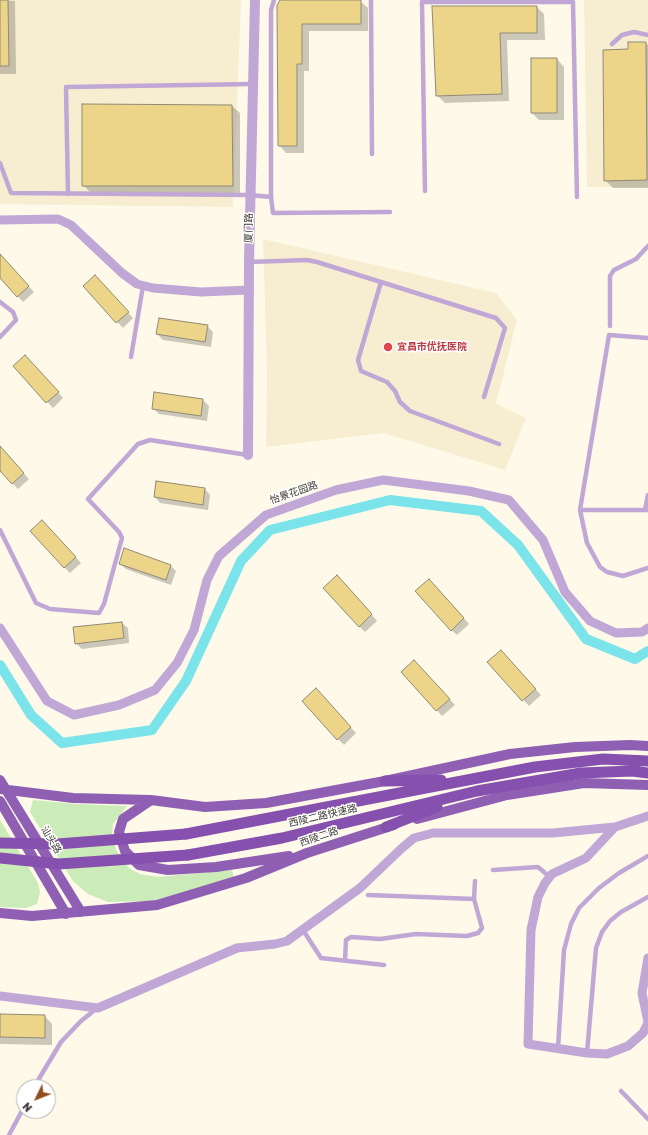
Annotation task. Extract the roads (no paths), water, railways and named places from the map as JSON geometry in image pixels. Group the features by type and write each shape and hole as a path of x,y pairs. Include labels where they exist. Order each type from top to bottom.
{"highway":[{"name":"西陵二路快速路","path":"0,843 58,844 186,834 535,767 603,759 648,761"},
{"path":"632,771 648,776"},
{"name":"西陵二路快速路","path":"0,858 59,864 188,855 282,838 476,791 581,773 632,771 648,773"},
{"path":"385,781 471,779"},
{"path":"386,827 476,791"}],"main road":[{"path":"3,789 74,798 151,800 206,807 266,803 385,781 510,754 575,747 630,745 648,746"},
{"name":"汕头路","path":"0,780 3,789 81,912"},
{"name":"西陵二路","path":"0,913 32,916 157,905 246,878 307,853 386,827 507,795 584,783 648,785"},
{"path":"151,800 135,809 123,819 119,832 125,851 139,865 168,870 216,867 307,853"},
{"path":"0,801 66,914"}],"street":[{"name":"厦门路","path":"248,455 250,195 255,0"},
{"path":"0,220 58,219 71,225 122,272 137,284 144,286 201,292 249,290"},
{"name":"怡景花园路","path":"0,628 47,701 74,715 119,705 155,690 177,663 194,630 207,580 219,556 266,515 336,490 383,480 469,491 509,500 543,540 566,592 590,621 616,633 642,632 648,628"},
{"path":"0,996 98,1008 237,948 275,944 288,941 360,888 414,838 433,833 553,833 615,827 648,816"},
{"path":"615,827 586,858 550,877 538,897 531,930 528,1044 587,1053 607,1054 628,1046 643,1033 648,1022 642,993 648,958"}],"lane":[{"path":"274,0 271,10 271,197 273,213 390,212"},
{"path":"371,0 372,154"},
{"path":"425,191 422,2 573,2 577,197"},
{"path":"612,44 622,35 634,32 648,35"},
{"path":"68,194 66,87 253,84"},
{"path":"0,163 11,193 250,195 271,197"},
{"path":"610,326 610,276 614,270 636,259 648,246"},
{"path":"249,262 307,260 496,318 505,328 484,397"},
{"path":"381,282 358,360 361,371 387,382 395,391 400,402 410,411 499,444"},
{"path":"130,357 144,286"},
{"path":"0,302 12,312 16,320 0,337"},
{"path":"648,338 609,335 580,510 587,543 600,567 607,572 623,576 648,568"},
{"path":"0,530 36,603 50,609 99,613 104,604 122,538 119,532 88,499 138,444 150,440 248,455"},
{"path":"580,510 646,510 648,495"},
{"path":"558,1048 564,950 571,924 579,908 599,888 619,873 648,856"},
{"path":"493,870 538,867 550,877"},
{"path":"345,960 346,940 351,937 380,938 416,934 467,936 478,934 482,928 474,899 475,881"},
{"path":"368,895 474,899"},
{"path":"587,1053 596,948 602,932 610,921 621,912 648,897"},
{"path":"303,930 321,958 384,965"},
{"path":"39,1079 61,1042 80,1020 98,1008"},
{"path":"621,1091 648,1119"},
{"path":"9,1135 18,1119"}],"waterway":[{"path":"0,665 31,715 62,743 152,730 186,681 241,561 270,530 390,500 481,511 518,545 586,639 635,659 648,651"}],"place":[{"name":"宜昌市优抚医院","path":"388,347"}]}
